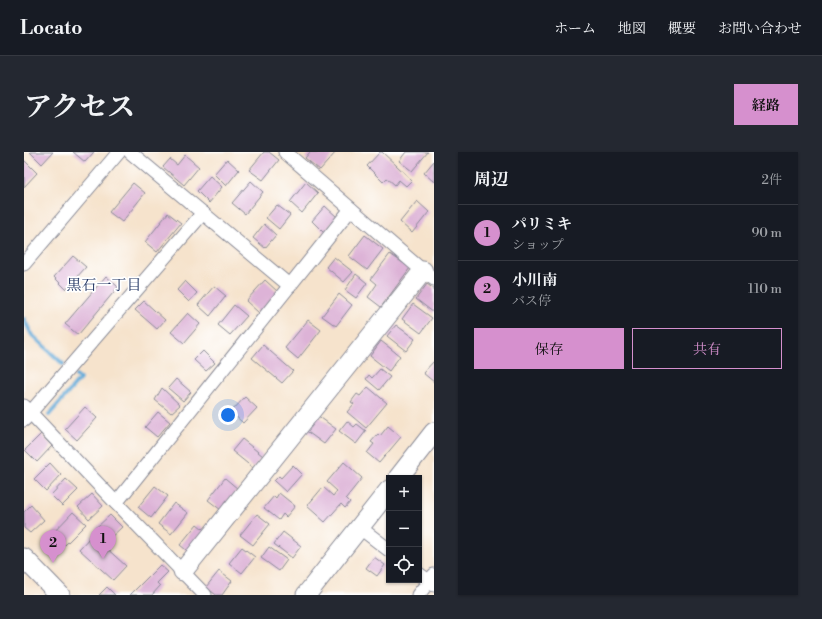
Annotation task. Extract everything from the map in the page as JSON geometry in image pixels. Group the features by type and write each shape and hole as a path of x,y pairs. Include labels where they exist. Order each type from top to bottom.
{"street":[{"path":"24,264 119,152"},
{"path":"130,152 290,286"},
{"path":"183,571 428,275 288,154"},
{"path":"116,503 351,209"},
{"path":"203,213 26,413 205,595"},
{"path":"400,475 434,432"},
{"path":"306,595 386,494"},
{"path":"359,527 386,548"},
{"path":"24,558 60,595"},
{"path":"418,595 429,579"}],"building":[{"path":"30,152 53,152 42,164"},
{"path":"73,152 94,152 85,162"},
{"path":"264,152 269,152 279,160 263,180 249,170"},
{"path":"310,152 336,152 320,170 305,158"},
{"path":"380,152 382,152 412,180 406,186 399,180 395,185 387,178 383,182 367,166"},
{"path":"406,152 428,152 412,171 399,161"},
{"path":"185,155 199,167 184,185 163,167 170,159 177,165"},
{"path":"227,159 239,170 226,186 214,174"},
{"path":"24,160 37,173 24,187"},
{"path":"434,161 434,182 424,173"},
{"path":"210,176 222,187 209,203 197,191"},
{"path":"251,181 263,192 245,214 232,203"},
{"path":"306,182 318,193 302,213 290,202"},
{"path":"133,183 145,193 122,222 109,212"},
{"path":"417,201 429,212 412,233 400,222"},
{"path":"277,205 290,215 279,229 266,218"},
{"path":"325,206 337,217 324,233 312,221"},
{"path":"168,213 181,223 157,252 145,242"},
{"path":"264,224 276,235 265,248 253,238"},
{"path":"365,235 383,249 367,270 349,256"},
{"path":"390,254 410,268 381,307 368,297 377,284 371,279"},
{"path":"73,256 86,267 66,289 54,277"},
{"path":"334,257 353,272 344,282 326,267"},
{"path":"356,274 367,283 356,298 345,290"},
{"path":"106,276 118,287 78,335 65,324"},
{"path":"265,280 278,292 259,313 246,301"},
{"path":"185,281 197,293 189,302 177,290"},
{"path":"427,284 434,289 434,313 416,299"},
{"path":"214,286 226,296 210,316 198,305"},
{"path":"339,294 352,305 336,326 322,316"},
{"path":"144,301 165,320 157,329 135,310"},
{"path":"413,304 432,318 421,333 402,319"},
{"path":"234,305 247,316 230,335 218,325"},
{"path":"188,313 200,324 184,343 171,332"},
{"path":"308,320 321,330 298,359 285,348"},
{"path":"396,325 415,339 406,351 387,336"},
{"path":"381,341 400,356 389,371 370,356"},
{"path":"263,345 293,371 282,383 252,358"},
{"path":"203,351 215,363 206,371 194,360"},
{"path":"434,361 434,382 423,373"},
{"path":"380,369 390,377 379,390 366,379 369,375 372,378"},
{"path":"176,379 191,392 183,401 168,388"},
{"path":"368,387 387,403 366,428 347,412 354,404 351,402 357,394 360,396"},
{"path":"162,388 180,405 171,413 155,400"},
{"path":"245,397 257,408 243,423 231,412"},
{"path":"85,407 97,418 77,440 65,429"},
{"path":"158,412 170,422 157,437 145,427"},
{"path":"317,415 336,429 324,444 305,430"},
{"path":"347,421 354,427 357,424 366,431 356,444 339,431"},
{"path":"388,426 401,437 379,463 367,453 374,444 371,442 378,434 380,436"},
{"path":"41,434 52,446 37,462 25,450"},
{"path":"242,439 263,456 253,468 232,451"},
{"path":"344,462 362,478 346,498 350,502 345,508 341,504 325,522 307,506 323,487 333,496 337,491 327,482"},
{"path":"50,463 61,475 46,491 34,479"},
{"path":"293,465 302,474 286,492 274,481 279,476 281,478"},
{"path":"225,478 238,489 221,510 208,500"},
{"path":"66,479 78,490 62,506 51,495"},
{"path":"155,486 168,496 151,518 138,507"},
{"path":"279,493 295,506 286,517 283,514 279,520 264,508 274,496 276,498"},
{"path":"92,494 103,506 89,519 78,507"},
{"path":"174,503 188,513 171,534 158,524"},
{"path":"31,505 44,520 30,533 24,528 24,512"},
{"path":"73,512 86,524 65,545 53,533"},
{"path":"257,514 270,524 253,545 240,535"},
{"path":"110,515 122,527 108,540 96,528"},
{"path":"197,524 208,533 191,554 180,545"},
{"path":"283,532 301,546 292,558 274,544"},
{"path":"92,535 126,566 113,580 79,549"},
{"path":"242,547 255,557 242,573 229,563"},
{"path":"269,547 287,560 279,571 261,558"},
{"path":"374,557 385,565 377,576 366,568"},
{"path":"160,565 168,572 157,583 160,586 152,595 130,595"},
{"path":"219,571 232,581 222,595 216,595 206,587"},
{"path":"107,587 115,595 99,595"}],"waterway":[{"path":"24,319 32,335 63,364"},
{"path":"49,415 80,379 76,376"}],"place":[{"name":"パリミキ","path":"103,559"},
{"name":"小川南","path":"53,563"}],"district":[{"name":"黒石一丁目","path":"104,285"}]}
